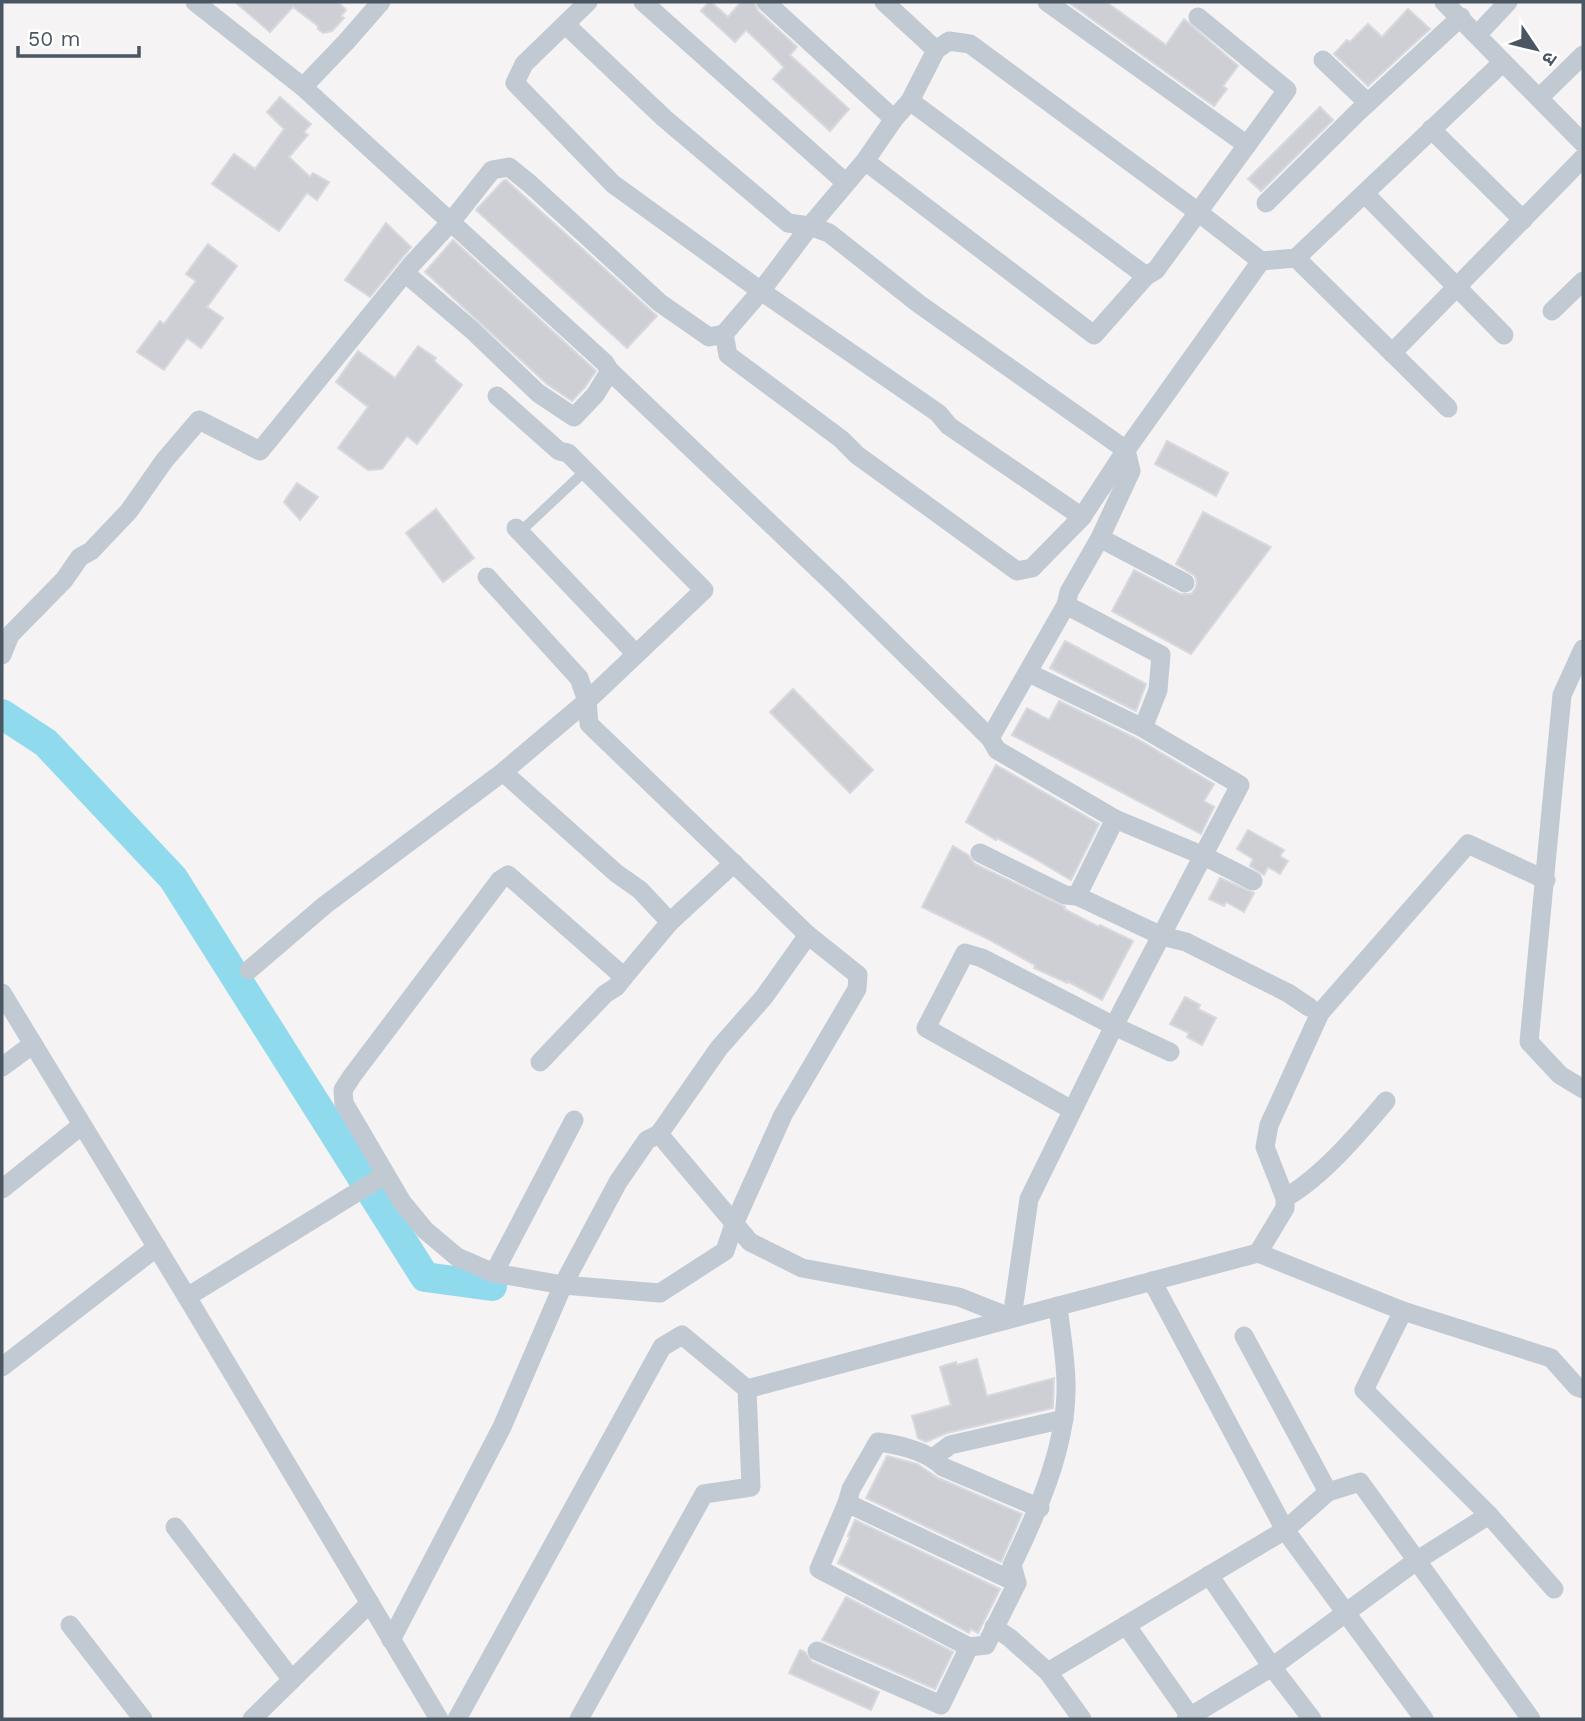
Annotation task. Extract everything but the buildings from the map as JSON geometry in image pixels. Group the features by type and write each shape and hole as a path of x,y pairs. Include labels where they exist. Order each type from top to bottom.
{"street":[{"path":"195,2 303,87 606,363 610,371 837,587 990,738 997,750 1115,819 1204,856 1253,881"},
{"path":"303,87 380,2"},
{"path":"588,2 524,64 515,83 613,184 761,291 938,413 948,426 1082,517"},
{"path":"643,2 846,183"},
{"path":"765,2 894,119"},
{"path":"884,2 936,50"},
{"path":"1047,2 1247,145"},
{"path":"1444,2 1583,143"},
{"path":"1477,35 1508,2"},
{"path":"865,161 1094,335 1146,276 1156,270 1287,90 1259,64 1198,17"},
{"path":"1266,203 1461,17"},
{"path":"566,25 664,118 788,223 810,226 829,233 919,304 1126,450 1131,471 1100,538 1069,592 1066,605 1029,673 990,738"},
{"path":"2,655 10,635 64,580 80,557 91,551 129,511 164,461 199,420 260,451 492,170 509,167 660,303 709,337 724,334 761,291 810,226 865,161 910,101 936,50 949,41 970,44 1261,261 1296,258 1503,62"},
{"path":"1539,98 1583,55"},
{"path":"1323,60 1368,103"},
{"path":"910,101 1146,276"},
{"path":"1431,129 1523,220"},
{"path":"1392,353 1583,158"},
{"path":"1365,194 1504,335"},
{"path":"1296,258 1448,408"},
{"path":"724,334 728,355 841,439 857,456 1017,571 1032,568 1082,517 1126,450 1261,261"},
{"path":"405,273 472,330 538,393 574,417 610,371"},
{"path":"1552,311 1583,281"},
{"path":"249,970 325,905 503,772 587,701 704,590 568,453 559,451 498,396"},
{"path":"518,530 635,653"},
{"path":"1100,538 1185,583"},
{"path":"487,577 579,678 587,701 589,724 808,935 858,975 857,989 783,1115 734,1224 725,1251 660,1293 562,1285 494,1273 457,1257 425,1230 402,1202 344,1103 343,1090 500,880 508,876 624,977"},
{"path":"1066,605 1161,655 1158,690 1143,728"},
{"path":"1583,649 1562,695 1529,1042 1560,1075 1583,1089"},
{"path":"1012,1318 1029,1199 1114,1026 1240,785 1143,728 1029,673"},
{"path":"503,772 616,873 640,890 670,922"},
{"path":"1077,897 1115,819"},
{"path":"1258,1253 1285,1208 1285,1198 1265,1147 1269,1125 1320,1013 1468,844 1546,880"},
{"path":"980,853 1065,895 1077,897 1162,936 1186,942 1288,993 1309,1007"},
{"path":"540,1062 605,993 615,987 670,922 734,863"},
{"path":"391,1640 502,1427 562,1285 618,1182 648,1140 659,1134 719,1048 764,997 808,935"},
{"path":"1072,1110 926,1028 965,953 982,958 1170,1052"},
{"path":"2,993 439,1719"},
{"path":"2,1067 33,1044"},
{"path":"1285,1198 1299,1190 1359,1133 1386,1101"},
{"path":"494,1273 574,1120"},
{"path":"2,1189 82,1125"},
{"path":"659,1134 750,1242 802,1268 960,1297 1012,1318"},
{"path":"187,1297 386,1175"},
{"path":"2,1367 157,1247"},
{"path":"747,1389 1258,1253 1403,1311 1551,1358 1577,1387 1583,1389"},
{"path":"1152,1281 1285,1530 1424,1719"},
{"path":"1040,1508 943,1468 933,1458 895,1444 878,1442 851,1489 819,1569 969,1647 986,1645 1017,1583 1012,1565 1040,1508 1064,1419 1066,1389 1058,1306"},
{"path":"1403,1311 1364,1390 1489,1514 1554,1589"},
{"path":"457,1719 662,1347 682,1335 747,1389 751,1487 704,1494 579,1719"},
{"path":"1244,1336 1328,1492"},
{"path":"933,1458 950,1445 1064,1419"},
{"path":"1048,1672 1285,1530 1328,1492 1360,1482 1531,1719"},
{"path":"847,1503 1017,1583"},
{"path":"1126,1625 1189,1718 1272,1667 1416,1561 1489,1514"},
{"path":"176,1527 292,1680"},
{"path":"1209,1575 1272,1667 1312,1719"},
{"path":"252,1719 370,1603"},
{"path":"70,1625 144,1719"},
{"path":"995,1627 1048,1672 1082,1719"},
{"path":"817,1651 941,1705 969,1647"}],"lane":[{"path":"518,530 585,471"}],"waterway":[{"path":"2,714 46,743 173,878 425,1277 492,1286"}]}
